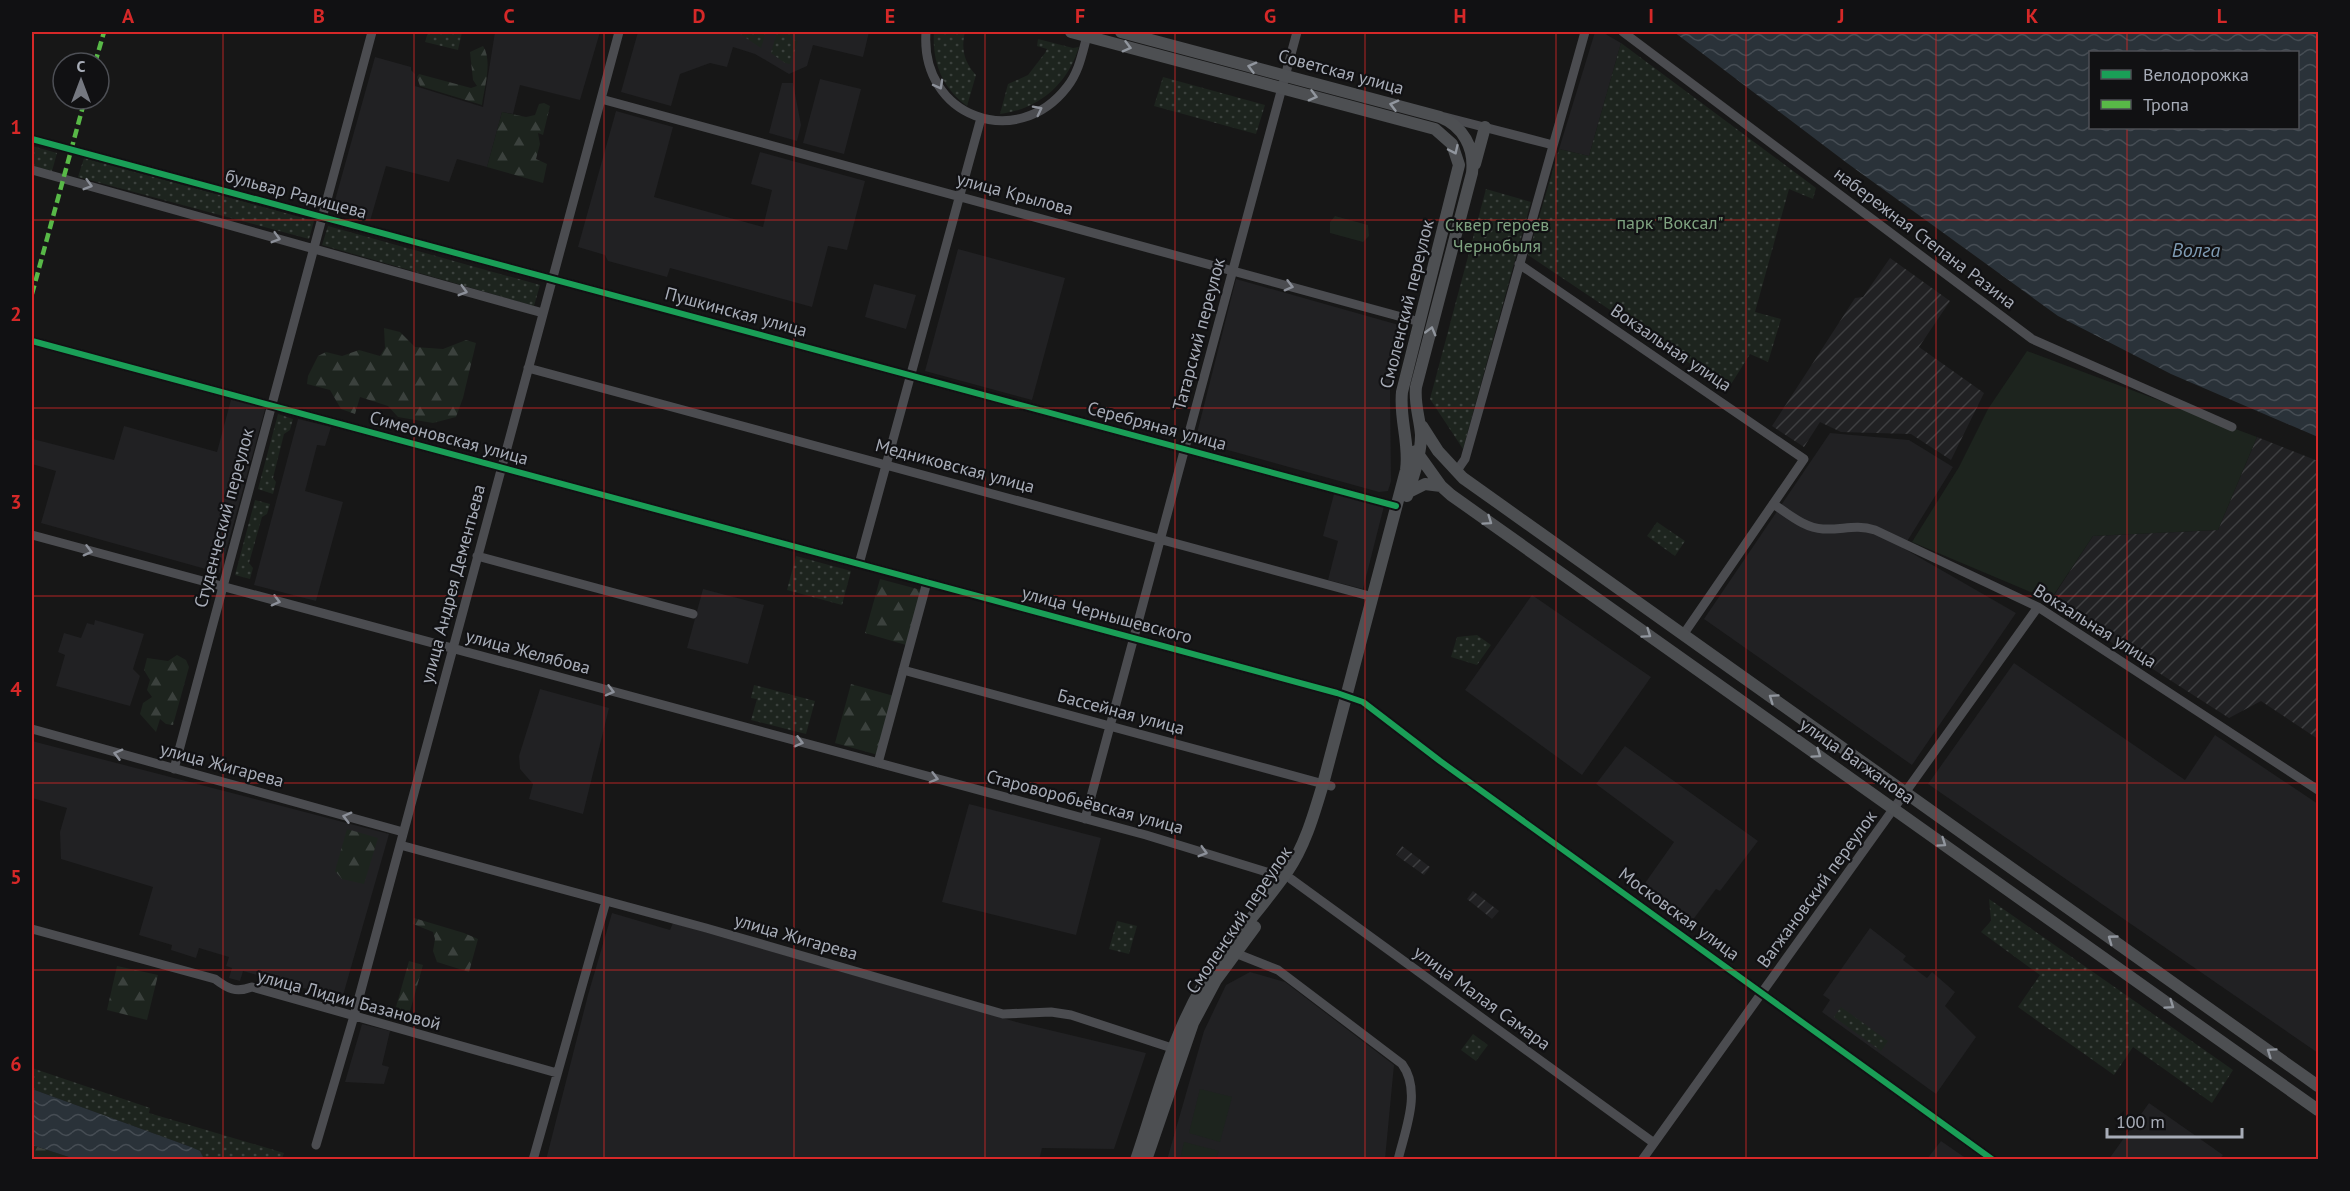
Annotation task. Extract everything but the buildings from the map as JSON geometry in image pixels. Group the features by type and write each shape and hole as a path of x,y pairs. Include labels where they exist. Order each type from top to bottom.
{"main road":[{"name":"Советская улица","path":"1071,32 1440,117"},
{"name":"Советская улица","path":"1120,32 1435,129"},
{"name":"Смоленский переулок","path":"1350,697 1372,597 1396,506 1414,474 1419,455 1421,436 1415,404 1416,387 1472,173 1472,153 1465,137 1454,125 1440,117"},
{"path":"1472,173 1485,127"},
{"name":"Смоленский переулок","path":"1136,1160 1198,994 1287,878 1327,785 1404,493 1407,459 1402,417 1402,392 1418,321 1459,169 1453,147 1445,136 1435,129"},
{"name":"улица Вагжанова","path":"1418,416 1438,451 1459,475 2319,1086"},
{"name":"улица Вагжанова","path":"1402,417 1409,439 1441,486 2319,1110"},
{"path":"1414,474 1428,470 1459,475"},
{"path":"1404,493 1425,484 1441,486"},
{"name":"Смоленский переулок","path":"1146,1160 1178,1050"}],"street":[{"name":"Студенческий переулок","path":"174,769 372,32"},
{"name":"улица Андрея Дементьева","path":"316,1145 354,1016 619,32"},
{"path":"926,32 928,62 942,92 952,104 966,113 981,118 1021,117 1050,104 1072,80 1079,66 1087,36"},
{"name":"Татарский переулок","path":"1085,819 1298,32"},
{"path":"1459,475 1585,32"},
{"name":"набережная Степана Разина","path":"1623,32 2032,339 2232,427"},
{"name":"улица Крылова","path":"601,99 1418,321"},
{"name":"Советская улица","path":"1440,117 1553,145"},
{"path":"859,564 981,118"},
{"name":"бульвар Радищева","path":"32,139 552,278"},
{"path":"32,170 543,313"},
{"name":"Вокзальная улица","path":"1519,264 1804,459 1773,504 1803,524 1814,528 1853,526 1875,530 2038,607 2319,790"},
{"name":"Пушкинская улица","path":"552,278 911,375"},
{"name":"Симеоновская улица","path":"32,341 859,564"},
{"name":"Медниковская улица","path":"528,368 1372,597"},
{"name":"Серебряная улица","path":"911,375 1396,506"},
{"path":"1683,634 1773,504"},
{"name":"улица Желябова","path":"32,536 878,763"},
{"path":"477,556 693,614"},
{"name":"улица Чернышевского","path":"859,564 1350,697"},
{"path":"878,763 927,582"},
{"name":"Вагжановский переулок","path":"1642,1160 2038,607"},
{"name":"Бассейная улица","path":"903,670 1327,785"},
{"name":"Московская улица","path":"1350,697 1363,702 1993,1160"},
{"name":"улица Жигарева","path":"32,729 403,832"},
{"name":"Староворобьёвская улица","path":"878,763 1085,819 1287,878"},
{"name":"улица Жигарева","path":"400,845 1003,1014 1051,1012 1071,1014 1178,1050"},
{"name":"улица Малая Самара","path":"1287,878 1654,1143"},
{"path":"533,1160 606,901"},
{"name":"улица Лидии Базановой","path":"32,929 215,979 226,988 240,992 252,987 557,1073"},
{"path":"1231,951 1278,970 1402,1064 1409,1075 1412,1091 1398,1160"}],"shaded area":[{"path":"495,32 600,32 580,100 520,85 513,114 502,112 487,167 457,159 449,182 386,166 370,221 332,211 375,57 411,67 415,74 415,86 483,107"},
{"path":"638,32 869,32 863,57 813,45 807,66 789,74 755,54 733,47 727,67 710,63 680,74 671,106 621,92"},
{"path":"1595,32 1602,32 1621,43 1589,156 1559,149"},
{"path":"820,79 861,89 844,154 803,143"},
{"path":"782,83 793,83 801,125 797,141 769,133"},
{"path":"616,111 673,127 654,197 763,227 772,190 751,184 760,152 865,181 847,250 828,246 812,307 670,268 667,277 608,261 605,255 578,247"},
{"path":"958,249 1065,278 1032,400 925,371"},
{"path":"1890,258 1950,301 1919,347 1984,393 1951,460 1911,434 1841,432 1820,422 1804,447 1772,426 1855,298 1863,297"},
{"path":"1236,279 1406,327 1390,389 1391,481 1388,491 1379,492 1195,441"},
{"path":"874,284 916,295 906,329 865,317"},
{"path":"232,396 266,406 220,573 41,523 56,471 32,464 33,439 114,460 124,426 217,452"},
{"path":"298,419 331,427 325,446 317,445 305,491 343,502 316,601 254,585"},
{"path":"1830,433 1909,440 1953,467 1903,548 2016,613 1912,765 1704,619"},
{"path":"2257,437 2318,461 2318,739 2261,701 2229,718 2058,608 2061,602 2053,597 2093,536 2218,530"},
{"path":"1334,494 1384,506 1363,589 1328,580 1338,541 1323,536"},
{"path":"703,589 764,605 748,664 687,648"},
{"path":"1532,595 1651,677 1582,775 1465,690"},
{"path":"95,620 144,634 133,669 140,676 130,706 56,686 65,655 58,652 64,633 81,638 87,623 94,625"},
{"path":"2014,663 2185,780 2215,735 2318,804 2318,1053 1928,784"},
{"path":"540,689 609,708 583,814 529,799 533,784 520,769 519,756"},
{"path":"32,741 389,834 342,999 243,971 240,981 229,978 232,968 226,966 229,957 199,948 196,958 171,950 172,945 139,935 153,887 61,859 60,832 67,808 32,798"},
{"path":"1625,746 1758,841 1720,891 1716,889 1692,921 1643,886 1674,842 1596,784"},
{"path":"969,804 1101,838 1076,935 942,902"},
{"path":"1402,846 1430,867 1424,875 1396,855"},
{"path":"1473,891 1499,911 1492,919 1467,899"},
{"path":"612,913 670,930 673,923 1020,1023 1146,1053 1114,1149 1042,1148 1039,1160 546,1160 588,995"},
{"path":"1870,928 1906,956 1903,960 1927,978 1932,972 1955,992 1945,1006 1976,1037 1936,1094 1822,1012 1830,1000 1823,995"},
{"path":"1250,972 1285,982 1394,1065 1385,1159 1167,1160 1204,1031 1226,985"},
{"path":"362,1024 390,1031 382,1065 389,1067 384,1084 345,1082"},
{"path":"2149,1103 2223,1155 2220,1159 2109,1159"},
{"path":"1941,1141 1967,1159 1927,1159"}],"green space":[{"path":"428,32 462,32 458,50 425,42"},
{"path":"737,32 766,32 761,48"},
{"path":"777,32 793,32 791,39 798,41 790,64 771,53"},
{"path":"934,32 965,32 963,44 965,55 976,75 967,106 951,91 940,74 935,54"},
{"path":"1038,39 1073,48 1079,47 1074,61 1059,84 1039,101 1027,107 1000,114 1008,84 1028,75 1045,53 1047,49 1037,46"},
{"name":"парк \"Воксал\"","path":"1621,43 1816,188 1813,199 1789,189 1755,312 1781,319 1768,362 1750,354 1728,389 1528,255 1559,149 1589,156"},
{"path":"483,46 488,67 482,105 420,86 417,77 419,74 471,88 477,86 473,80 470,52"},
{"path":"1163,77 1265,105 1256,134 1154,106"},
{"path":"544,103 550,106 543,135 538,133 540,144 536,159 547,164 543,183 487,167 502,112 526,117 535,115 539,104"},
{"path":"32,146 57,153 52,171 32,166"},
{"path":"84,158 314,221 309,239 78,177"},
{"name":"Сквер героев Чернобыля","path":"1486,189 1531,202 1463,449 1430,399"},
{"path":"1335,216 1368,225 1369,236 1363,242 1330,233 1330,222"},
{"path":"328,226 540,285 534,306 322,245"},
{"path":"384,328 400,332 415,347 443,349 466,340 476,343 463,398 456,417 433,423 398,417 388,406 360,397 355,414 341,409 330,390 307,384 308,376 318,356 326,352 342,356 359,350 380,356 385,348"},
{"path":"2027,351 2257,437 2218,530 2093,536 2053,596 2061,602 2058,608 2035,594 1912,542 1959,467 1988,409"},
{"path":"278,414 293,419 290,430 284,434 273,478 276,482 273,494 258,489"},
{"path":"255,500 270,504 267,514 262,517 249,563 253,568 250,579 235,575"},
{"path":"1657,522 1685,541 1675,556 1647,536"},
{"path":"796,556 851,571 842,605 787,590"},
{"path":"880,579 921,590 906,645 865,633"},
{"path":"1477,635 1491,645 1477,665 1451,657 1457,637"},
{"path":"177,655 186,660 189,667 173,725 166,724 160,719 156,732 140,714 143,703 152,697 147,690 150,680 144,670 147,658 168,661"},
{"path":"851,684 894,696 878,755 835,743"},
{"path":"754,685 815,701 806,734 751,720 757,699 751,698"},
{"path":"347,829 378,838 364,884 342,879 335,871"},
{"path":"1989,899 2233,1070 2212,1103 2133,1047 2114,1075 2018,1007 2040,975 1981,932 1991,921"},
{"path":"414,918 478,939 469,972 437,962 433,951 435,939 433,932 413,924"},
{"path":"1117,921 1137,926 1129,954 1109,949"},
{"path":"409,961 423,965 408,1018 394,1014"},
{"path":"117,966 158,975 147,1020 107,1010"},
{"path":"1841,1007 1888,1041 1881,1051 1834,1017"},
{"path":"1473,1034 1488,1045 1476,1061 1461,1050"},
{"path":"32,1068 150,1108 149,1113 284,1153 282,1159 204,1159 200,1152 191,1147 32,1089"},
{"path":"1200,1089 1232,1097 1220,1142 1189,1133"},
{"path":"1184,1142 1219,1151 1216,1159 1180,1159"},
{"path":"32,1145 75,1159 32,1159"}],"water":[{"name":"Волга","path":"1674,32 2318,32 2318,437 2171,374 2058,316 1847,163"},
{"path":"32,1089 191,1147 200,1151 204,1159 75,1159 32,1145"}],"marked path":[{"path":"98,51 104,32"},
{"path":"32,294 82,111"}],"cycle path":[{"path":"32,139 1396,506"},
{"path":"32,341 1337,693 1363,702 1440,761 1993,1160"}]}
